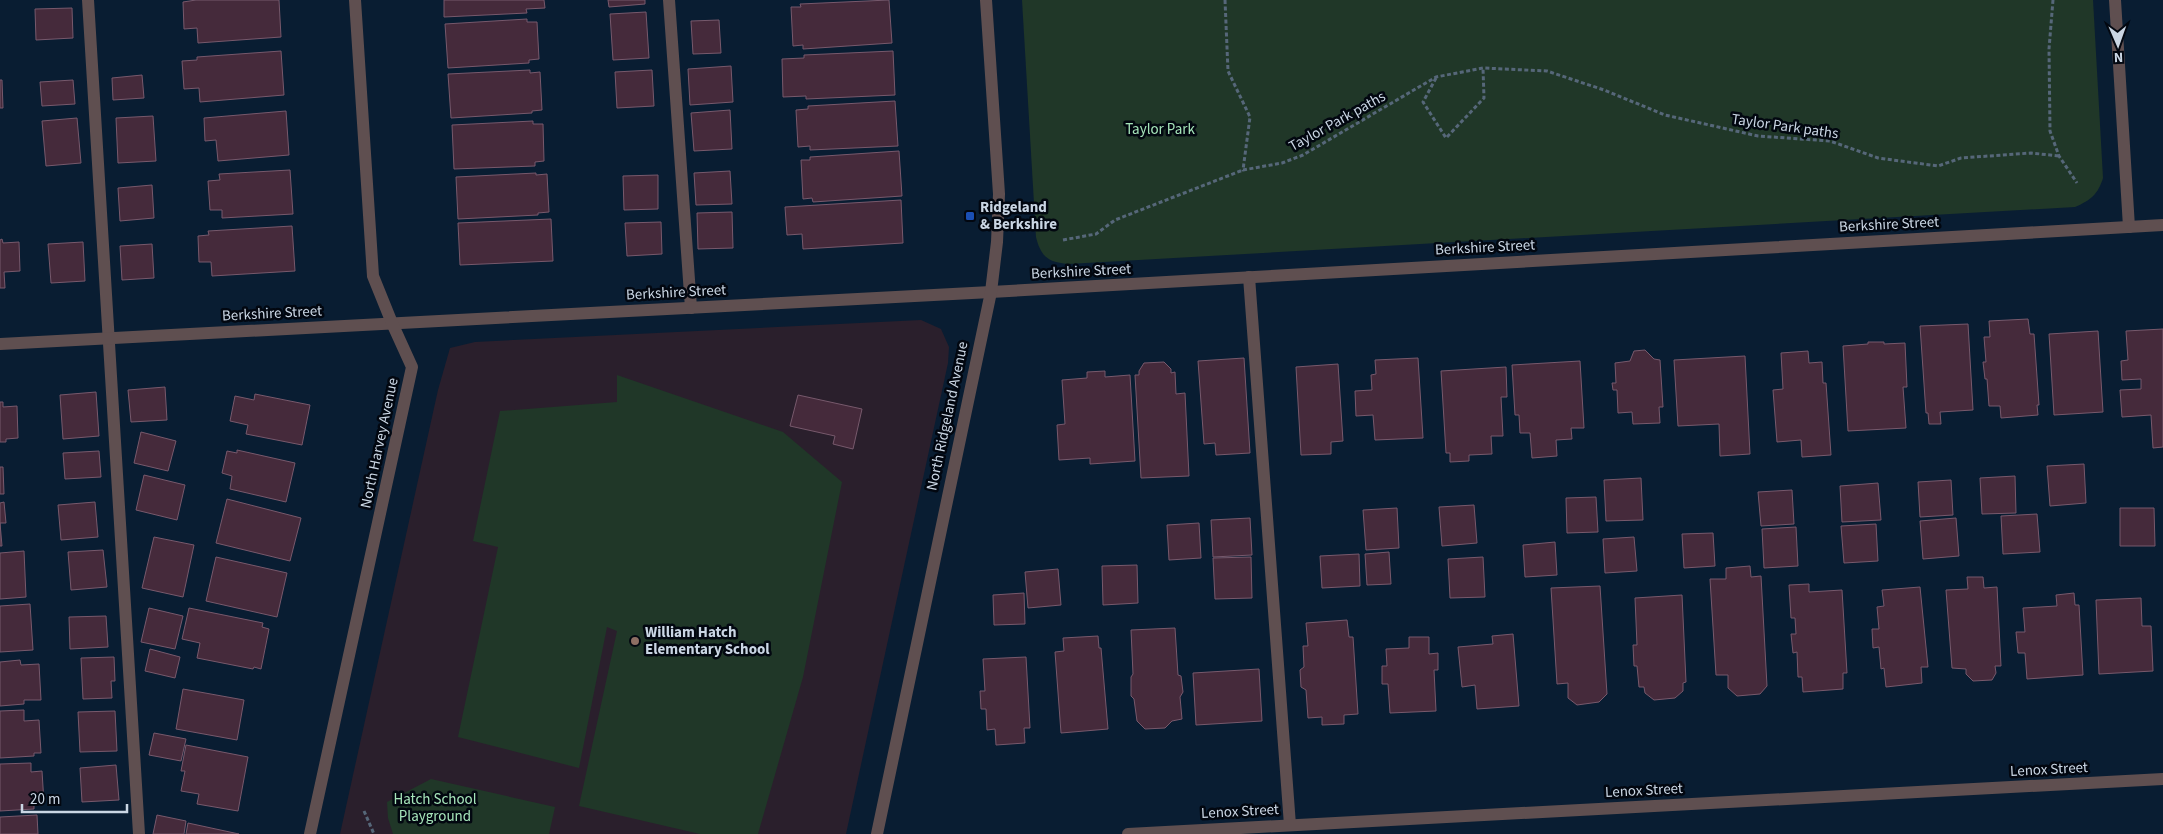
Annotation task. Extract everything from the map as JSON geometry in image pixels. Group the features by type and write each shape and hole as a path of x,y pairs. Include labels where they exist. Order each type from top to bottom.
{"street":[{"path":"88,0 139,834"},
{"name":"North Harvey Avenue","path":"310,834 412,367 373,276 355,0"},
{"path":"669,0 691,308"},
{"name":"North Ridgeland Avenue","path":"877,834 991,292 997,242 999,194 986,0"},
{"path":"2115,0 2129,227"},
{"name":"Berkshire Street","path":"0,344 991,292 2163,225"},
{"path":"1249,277 1290,825"},
{"name":"Lenox Street","path":"1128,834 2163,780"}],"path":[{"path":"1225,0 1228,71 1250,118 1243,170"},
{"path":"2053,0 2049,49 2050,131 2059,156 2078,183"},
{"path":"1436,77 1423,102 1446,138 1484,98 1482,68"},
{"name":"Taylor Park paths","path":"1062,240 1096,234 1115,220 1243,170 1282,163 1303,155 1436,77 1482,68 1547,71 1604,90 1665,115 1758,136 1830,141 1878,158 1938,166 1961,158 2031,153 2059,156"},
{"path":"364,811 374,834"}],"shaded area":[{"name":"William Hatch Elementary School","path":"921,320 941,329 949,347 948,363 846,834 340,834 438,390 450,348 475,342"}],"green space":[{"name":"Taylor Park","path":"1022,0 2093,0 2103,178 2093,196 2075,207 1061,263 1050,260 1043,254 1036,237"},
{"path":"617,375 783,432 842,482 803,677 758,834 700,834 579,806 617,631 607,627 579,768 458,737 498,547 473,541 500,411 617,402"},
{"name":"Hatch School Playground","path":"431,779 555,807 549,834 393,834 388,818 387,802"}],"building":[{"path":"196,0 279,0 281,37 198,43 197,28 184,29 183,2"},
{"path":"444,0 544,0 545,8 526,9 527,13 444,17"},
{"path":"608,0 645,0 645,4 609,7"},
{"path":"889,0 892,43 803,49 803,45 793,46 791,7 801,7 800,4"},
{"path":"72,8 73,38 36,40 35,9"},
{"path":"646,12 649,58 613,60 610,14"},
{"path":"527,19 527,22 537,22 539,59 529,60 529,63 448,68 445,24"},
{"path":"719,20 721,53 693,54 691,21"},
{"path":"281,51 284,95 200,102 199,88 184,89 182,61 197,60 197,57"},
{"path":"893,51 895,95 806,99 806,96 783,97 782,59 804,58 804,55"},
{"path":"731,66 733,102 690,105 688,69"},
{"path":"530,70 530,73 540,72 542,110 532,111 532,113 451,118 448,74"},
{"path":"652,70 654,106 617,108 615,72"},
{"path":"142,75 144,98 113,100 112,78"},
{"path":"0,80 2,80 3,108 0,108"},
{"path":"73,80 75,104 42,106 40,82"},
{"path":"895,101 898,146 810,150 810,146 798,147 796,110 808,109 808,106"},
{"path":"730,110 732,149 694,151 691,113"},
{"path":"286,111 289,155 218,161 216,140 205,141 204,118"},
{"path":"153,116 156,161 118,163 116,118"},
{"path":"77,118 81,163 46,166 42,121"},
{"path":"533,121 533,124 543,124 544,161 535,162 535,166 454,169 452,125"},
{"path":"899,151 902,196 813,202 812,198 803,199 801,160 810,160 810,157"},
{"path":"290,170 293,214 222,218 222,210 210,210 208,181 220,180 219,174"},
{"path":"730,171 732,204 696,205 694,173"},
{"path":"536,173 536,175 547,174 549,212 538,213 538,215 458,219 456,177"},
{"path":"658,175 658,209 624,210 623,176"},
{"path":"152,185 154,218 120,221 118,188"},
{"path":"901,200 903,243 803,249 802,234 787,235 785,207"},
{"path":"732,212 733,248 698,249 697,213"},
{"path":"551,219 553,261 460,265 458,223"},
{"path":"661,222 662,254 627,256 625,223"},
{"path":"292,226 295,271 212,276 211,262 199,262 198,236 209,235 208,231"},
{"path":"2,239 3,243 19,242 20,271 4,272 5,288 0,288 0,240"},
{"path":"83,242 85,281 51,283 48,244"},
{"path":"152,244 154,278 122,280 120,246"},
{"path":"2028,319 2030,334 2034,334 2038,415 2001,418 2000,406 1989,406 1987,379 1985,379 1983,362 1986,362 1984,337 1990,337 1989,321"},
{"path":"1968,324 1973,410 1940,412 1941,424 1929,424 1928,413 1926,413 1920,326"},
{"path":"2163,329 2163,447 2153,448 2151,415 2122,417 2120,390 2141,389 2141,379 2122,380 2121,361 2128,360 2126,331"},
{"path":"2098,331 2103,412 2054,415 2049,334"},
{"path":"1868,342 1884,342 1884,344 1905,343 1907,387 1903,387 1906,428 1848,431 1843,346 1868,344"},
{"path":"1645,350 1654,359 1660,360 1663,407 1659,407 1660,423 1633,424 1632,412 1618,413 1617,390 1613,390 1612,383 1616,383 1615,363 1630,361 1634,351"},
{"path":"1808,351 1809,363 1822,362 1823,383 1826,383 1831,455 1802,457 1801,440 1777,442 1773,390 1783,389 1781,353"},
{"path":"1745,356 1750,454 1720,456 1719,424 1678,426 1674,360"},
{"path":"1244,358 1250,453 1216,455 1215,443 1204,444 1198,361"},
{"path":"1418,358 1423,438 1375,440 1373,415 1356,416 1355,391 1372,390 1371,375 1376,374 1375,360"},
{"path":"1580,361 1584,428 1571,428 1572,439 1556,440 1557,456 1532,458 1530,433 1520,433 1519,415 1515,415 1512,365"},
{"path":"1164,362 1171,369 1171,373 1175,372 1176,394 1185,393 1189,476 1141,478 1135,375 1139,375 1139,371 1144,363"},
{"path":"1338,364 1343,441 1331,442 1331,454 1301,455 1296,367"},
{"path":"1506,367 1507,397 1501,397 1503,436 1491,436 1492,454 1469,455 1469,461 1450,462 1450,453 1446,453 1441,371"},
{"path":"1105,371 1105,377 1130,375 1135,461 1090,464 1090,458 1059,460 1057,425 1065,424 1062,380 1087,378 1087,372"},
{"path":"165,387 167,420 131,422 128,390"},
{"path":"96,392 99,436 63,439 60,395"},
{"path":"255,394 310,405 302,445 246,434 248,425 230,421 235,396 254,400"},
{"path":"798,395 862,409 853,449 833,444 835,436 790,426"},
{"path":"0,402 3,402 3,407 17,406 18,438 6,439 6,442 0,442"},
{"path":"141,432 176,441 168,471 134,463"},
{"path":"237,450 295,463 286,502 230,489 232,476 222,473 227,451 237,453"},
{"path":"99,451 101,477 65,479 63,453"},
{"path":"2084,464 2086,503 2050,506 2047,466"},
{"path":"0,467 3,467 4,494 0,494"},
{"path":"144,475 185,485 177,520 136,510"},
{"path":"2015,476 2016,513 1982,514 1980,478"},
{"path":"1641,478 1643,520 1606,521 1604,480"},
{"path":"1951,480 1953,515 1920,517 1918,482"},
{"path":"1878,483 1881,520 1842,522 1840,486"},
{"path":"1792,490 1794,524 1761,526 1758,492"},
{"path":"1596,497 1598,532 1567,533 1566,498"},
{"path":"227,499 301,518 290,561 216,543"},
{"path":"4,502 6,523 0,523 0,503"},
{"path":"95,502 98,537 61,540 58,505"},
{"path":"1474,505 1477,543 1442,546 1439,507"},
{"path":"1397,508 1399,548 1366,550 1363,510"},
{"path":"2120,508 2154,508 2155,546 2120,546"},
{"path":"2037,514 2040,552 2003,554 2001,516"},
{"path":"1250,518 1252,555 1213,557 1211,520"},
{"path":"1956,518 1959,556 1923,559 1920,521"},
{"path":"0,523 2,546 0,546"},
{"path":"1199,523 1201,558 1169,560 1167,525"},
{"path":"1876,524 1878,561 1844,563 1841,526"},
{"path":"1796,527 1798,566 1764,568 1762,529"},
{"path":"1713,533 1715,566 1684,568 1682,534"},
{"path":"154,537 194,545 183,597 142,588"},
{"path":"1634,537 1637,571 1605,573 1603,539"},
{"path":"1555,542 1557,575 1525,577 1523,545"},
{"path":"103,550 107,587 71,590 68,552"},
{"path":"24,551 26,597 0,599 0,553"},
{"path":"1389,552 1391,584 1367,585 1365,554"},
{"path":"1359,554 1360,586 1322,588 1320,556"},
{"path":"216,557 287,573 277,617 206,601"},
{"path":"1251,557 1252,598 1215,599 1213,558"},
{"path":"1483,557 1485,597 1450,598 1448,559"},
{"path":"1137,565 1138,603 1103,605 1102,566"},
{"path":"1750,566 1751,577 1761,576 1767,686 1760,694 1737,696 1728,688 1728,675 1716,675 1710,579 1726,579 1726,568"},
{"path":"1058,569 1061,605 1028,608 1025,572"},
{"path":"1967,577 1983,577 1984,588 1997,587 2001,666 1995,666 1996,673 1992,680 1973,681 1966,674 1966,669 1952,668 1946,590 1968,589"},
{"path":"1809,584 1809,592 1842,590 1847,673 1843,673 1843,689 1803,692 1802,677 1798,677 1797,652 1793,653 1791,634 1796,634 1795,618 1791,618 1789,585"},
{"path":"1600,586 1607,694 1599,702 1577,705 1568,698 1568,683 1557,684 1551,588"},
{"path":"1920,587 1928,667 1921,667 1922,683 1886,687 1884,668 1881,669 1879,647 1873,648 1872,629 1879,629 1877,607 1884,606 1882,590"},
{"path":"1024,593 1025,624 994,625 993,595"},
{"path":"2074,593 2075,605 2079,605 2083,675 2027,679 2025,653 2018,653 2016,632 2025,632 2023,608 2057,606 2056,595"},
{"path":"1682,595 1686,682 1683,683 1683,691 1675,698 1654,700 1645,693 1644,687 1639,687 1637,666 1634,666 1633,645 1637,645 1635,598"},
{"path":"2141,598 2142,626 2151,626 2153,671 2099,674 2096,600"},
{"path":"30,604 33,650 0,652 0,606"},
{"path":"149,608 183,616 175,649 141,642"},
{"path":"189,608 263,623 262,627 269,629 261,669 197,658 200,643 182,639"},
{"path":"106,616 108,647 70,649 69,617"},
{"path":"1347,620 1349,637 1353,637 1358,714 1344,715 1344,724 1322,725 1322,717 1308,718 1306,690 1301,687 1300,670 1304,667 1303,646 1308,646 1306,623"},
{"path":"1175,628 1178,675 1181,676 1183,692 1180,697 1182,719 1172,721 1165,728 1145,729 1137,721 1134,699 1131,696 1131,677 1133,674 1131,630"},
{"path":"1513,634 1519,706 1477,709 1475,685 1462,687 1458,647 1493,644 1492,636"},
{"path":"1098,636 1099,648 1101,648 1108,729 1061,733 1055,652 1064,651 1063,638"},
{"path":"1409,637 1429,637 1429,654 1438,653 1438,670 1434,670 1436,711 1390,713 1388,684 1382,684 1382,666 1387,666 1386,649 1409,648"},
{"path":"150,649 180,657 175,678 145,671"},
{"path":"114,657 115,681 111,681 112,698 83,699 81,658"},
{"path":"1026,657 1030,728 1024,728 1025,743 996,745 995,729 987,730 986,709 981,709 980,691 985,691 983,659"},
{"path":"20,660 21,665 39,664 41,700 24,700 24,704 0,706 0,662"},
{"path":"1259,669 1262,721 1196,725 1193,673"},
{"path":"183,689 244,700 237,740 176,729"},
{"path":"24,710 24,721 39,720 41,753 34,753 34,756 0,758 0,711"},
{"path":"115,711 117,751 80,752 78,712"},
{"path":"154,733 186,739 181,761 149,755"},
{"path":"186,745 248,757 238,811 197,804 199,794 181,791 185,771 181,771"},
{"path":"31,763 31,772 42,771 44,803 34,803 34,809 0,811 0,764"},
{"path":"116,765 119,800 82,802 80,768"},
{"path":"37,815 38,834 0,834 0,817"},
{"path":"157,815 186,821 184,834 153,834"},
{"path":"188,823 239,834 186,834"}],"place":[{"name":"Ridgeland & Berkshire","path":"970,216"},
{"name":"William Hatch Elementary School","path":"635,641"}]}
